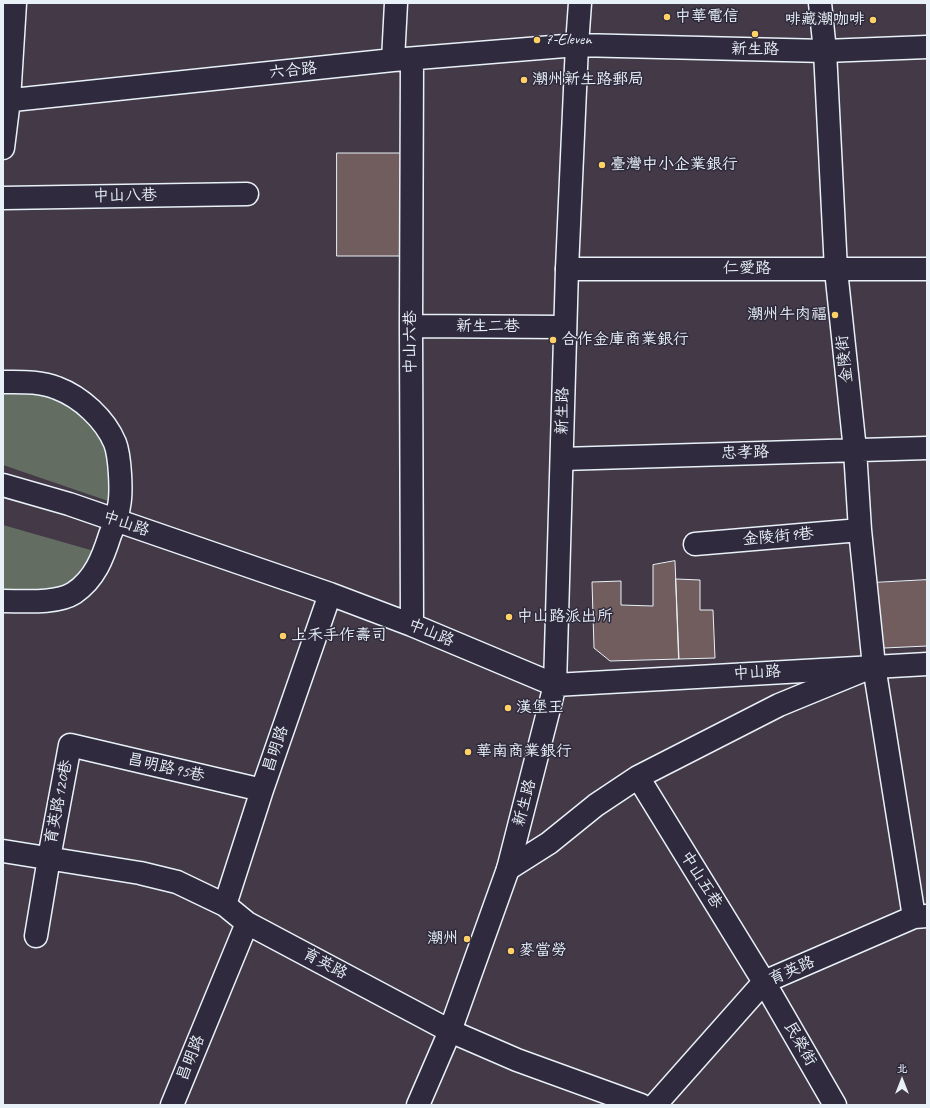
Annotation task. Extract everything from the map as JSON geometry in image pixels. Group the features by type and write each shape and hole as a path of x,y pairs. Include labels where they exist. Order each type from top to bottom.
{"street":[{"path":"3,148 15,3"},
{"name":"中山六巷","path":"396,3 402,60 411,326 412,625"},
{"name":"新生路","path":"418,1105 450,1031 508,869 555,685 567,269 580,3"},
{"name":"金陵街","path":"820,3 825,51 836,270 855,450 860,530 874,666 920,917"},
{"path":"577,45 825,51 927,47"},
{"name":"六合路","path":"6,100 402,60 577,45"},
{"name":"中山八巷","path":"3,198 247,194"},
{"name":"仁愛路","path":"567,269 927,269"},
{"name":"新生二巷","path":"411,326 566,327"},
{"path":"3,382 41,384 57,388 74,396 92,410 108,429 115,444 120,488 119,506 102,560 88,582 74,593 58,598 28,601 3,601"},
{"name":"忠孝路","path":"562,459 927,448"},
{"name":"中山路","path":"3,485 69,504 330,594 412,625 555,685 927,664"},
{"name":"金陵街9巷","path":"695,544 860,530"},
{"name":"昌明路","path":"225,905 262,790 330,594"},
{"name":"中山路","path":"508,869 549,843 596,804 638,777 779,706 874,666"},
{"name":"昌明路95巷","path":"70,745 262,790"},
{"name":"育英路120巷","path":"36,936 70,745"},
{"name":"中山五巷","path":"638,777 764,982"},
{"name":"育英路","path":"3,851 140,873 177,882 225,905 247,922 450,1031 517,1060 641,1105"},
{"name":"育英路","path":"655,1105 764,982 920,917"},
{"name":"昌明路","path":"172,1105 247,922"},
{"name":"民榮街","path":"764,982 835,1105"}],"green space":[{"path":"3,388 66,398 101,433 110,461 111,502 3,465"},
{"path":"3,525 101,553 72,589 3,594"}],"building":[{"path":"337,153 411,153 412,256 337,256"},
{"path":"675,561 679,659 610,661 594,648 592,582 621,581 621,605 653,606 653,565"},
{"path":"676,579 700,580 700,610 713,610 715,658 679,659"},
{"path":"927,580 927,646 884,648 873,638 871,583"}],"place":[{"name":"中華電信","path":"667,17"},
{"name":"啡藏潮咖啡","path":"873,20"},
{"name":"新生路","path":"755,34"},
{"name":"7-Eleven","path":"537,40"},
{"name":"潮州新生路郵局","path":"524,80"},
{"name":"臺灣中小企業銀行","path":"602,165"},
{"name":"潮州牛肉福","path":"835,315"},
{"name":"合作金庫商業銀行","path":"553,340"},
{"name":"中山路派出所","path":"509,617"},
{"name":"上禾手作壽司","path":"283,636"},
{"name":"漢堡王","path":"508,708"},
{"name":"華南商業銀行","path":"468,752"},
{"name":"潮州","path":"467,939"},
{"name":"麥當勞","path":"511,951"}]}
